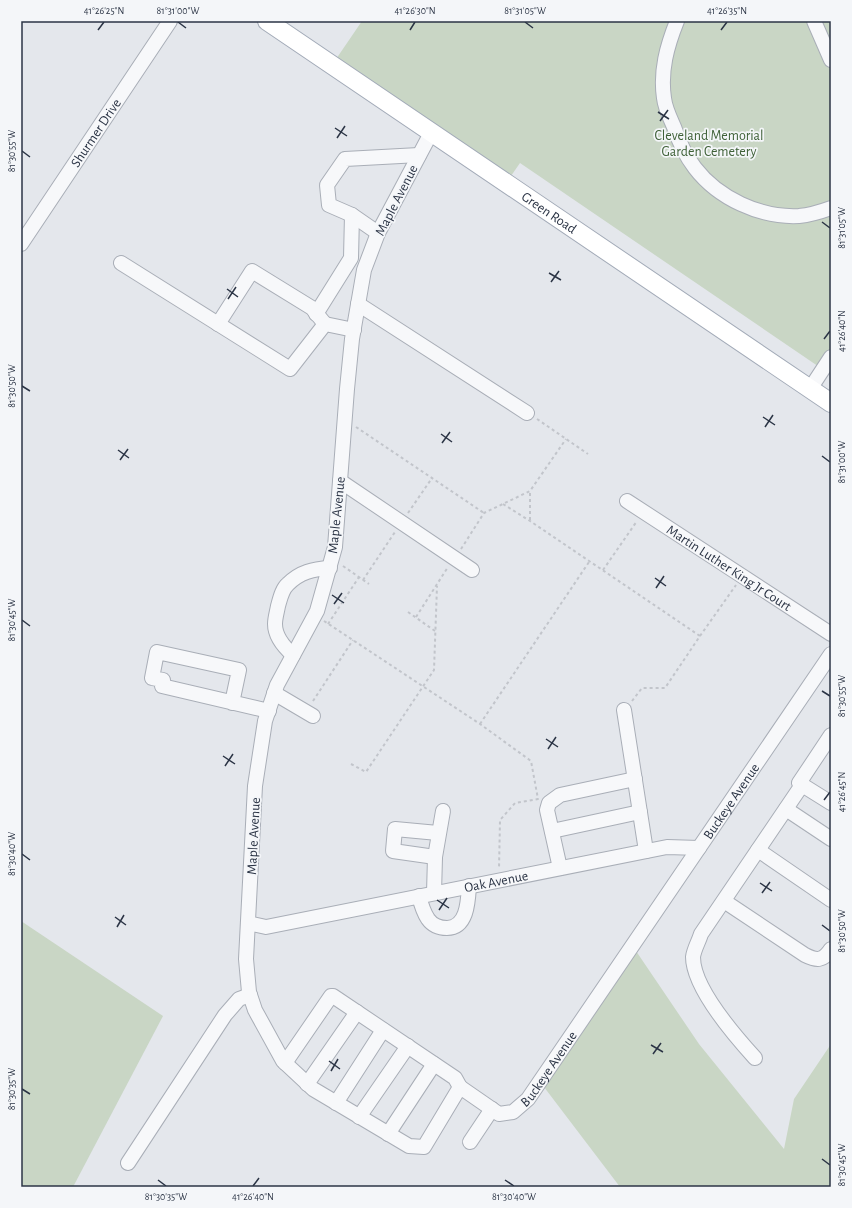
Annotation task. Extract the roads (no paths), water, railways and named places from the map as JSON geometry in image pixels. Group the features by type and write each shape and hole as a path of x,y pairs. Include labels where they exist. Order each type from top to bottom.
{"main road":[{"name":"Green Road","path":"267,21 831,403"}],"street":[{"name":"Shurmer Drive","path":"21,244 170,21"},
{"path":"677,21 663,64 664,100 678,140 694,168 705,180 728,197 760,212 787,216 800,216 813,214 831,208"},
{"path":"814,21 831,60"},
{"name":"Maple Avenue","path":"248,923 255,786 265,721 277,685 315,615 335,547 344,419 354,330 364,270 378,233 431,133"},
{"path":"378,233 352,215 329,205 327,185 345,159 419,155"},
{"path":"121,263 290,369 320,319 351,258 352,215"},
{"path":"218,324 252,271 312,308 320,319 354,330"},
{"path":"358,304 527,413"},
{"path":"810,389 831,357"},
{"path":"340,480 472,570"},
{"name":"Martin Luther King Jr Court","path":"627,501 831,634"},
{"path":"293,655 282,644 277,634 275,624 280,599 286,585 298,576 331,563"},
{"path":"232,703 239,670 157,652 152,678 163,680 162,686 232,703 268,711"},
{"name":"Buckeye Avenue","path":"285,1063 331,996 333,996 456,1078 460,1087 499,1114 514,1112 528,1099 831,654"},
{"path":"274,693 309,714"},
{"path":"624,710 646,851"},
{"path":"831,735 798,783 831,803"},
{"path":"560,868 547,810 552,800 560,796 635,779"},
{"path":"755,1058 734,1034 717,1011 701,984 694,966 693,956 701,934 802,785"},
{"path":"786,809 831,839"},
{"path":"434,893 435,857 443,811"},
{"path":"552,832 640,812"},
{"path":"435,857 393,851 395,829 438,833"},
{"name":"Oak Avenue","path":"248,923 266,927 667,847 699,848"},
{"path":"758,850 831,900"},
{"path":"419,896 428,919 435,926 452,928 460,923 465,913 469,886"},
{"path":"724,901 805,955 814,959 820,959 831,949"},
{"path":"248,923 246,959 250,995 255,1010 285,1063 313,1090 409,1146 424,1147 460,1087"},
{"path":"128,1163 225,1015 239,999 250,995"},
{"path":"307,1084 357,1012"},
{"path":"336,1103 383,1030"},
{"path":"359,1117 408,1046"},
{"path":"388,1134 434,1064"},
{"path":"470,1142 492,1109"}],"park label":[{"name":"Cleveland Memorial Garden Cemetery","path":"709,144"}]}
